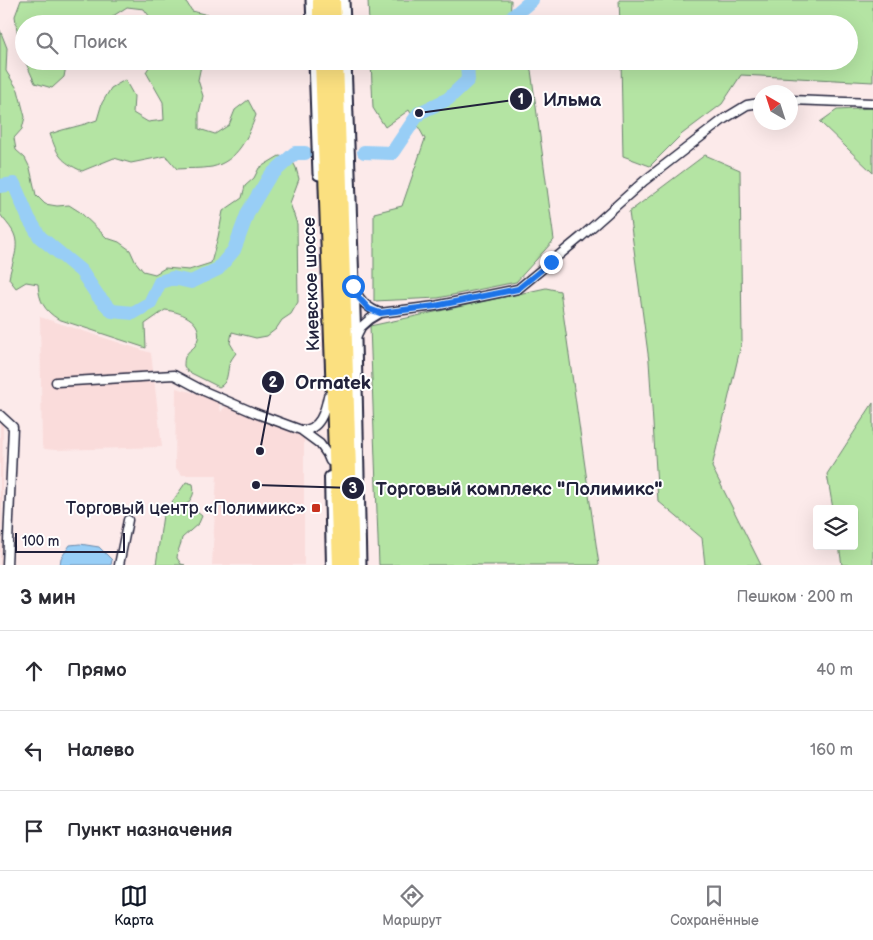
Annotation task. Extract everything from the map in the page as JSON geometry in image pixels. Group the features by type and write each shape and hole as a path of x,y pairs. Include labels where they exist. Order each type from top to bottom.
{"highway":[{"path":"320,0 320,15"},
{"path":"333,0 334,15"},
{"name":"Киевское шоссе","path":"322,70 331,399 340,565"},
{"name":"Киевское шоссе","path":"336,70 352,565"}],"main road":[{"path":"312,0 313,15"},
{"path":"343,0 344,15"},
{"path":"314,70 326,342 331,399"},
{"path":"345,70 355,340 360,565"}],"street":[{"path":"798,100 873,103"},
{"path":"355,340 361,327 380,313 435,306 518,289 581,237 644,181 724,118 747,105 753,104"},
{"path":"353,286 359,298 369,309 380,313"},
{"path":"56,382 174,375 255,413 301,430 320,444 330,461"},
{"path":"301,430 307,430 317,425 331,399"},
{"path":"331,399 332,565"},
{"path":"0,415 13,427 8,565"},
{"path":"119,565 128,520"}],"shaded area":[{"path":"40,317 151,353 162,447 55,450 45,449 42,446"},
{"path":"176,388 218,399 221,412 227,404 304,434 304,565 212,565 217,475 182,475 175,467"},
{"path":"0,422 3,425 1,565 0,565"}],"green space":[{"path":"21,0 185,0 192,11 208,15 148,15 144,9 127,7 115,15 15,15"},
{"path":"368,0 511,0 510,15 369,15"},
{"path":"619,0 873,0 873,82 741,75 722,104 682,134 650,166 623,156 621,70 858,70 858,15 620,15"},
{"path":"0,30 7,48 6,71 18,90 25,117 22,129 14,138 16,150 25,158 30,168 36,195 45,204 69,205 80,212 107,238 119,242 130,250 135,261 143,271 155,274 165,268 189,270 211,263 223,211 242,198 245,186 254,178 259,168 279,156 291,158 299,179 290,203 297,224 298,302 291,314 282,320 276,329 267,336 256,338 232,332 230,343 236,353 230,362 227,378 219,387 187,371 184,366 185,356 195,346 198,338 196,325 186,316 165,310 145,324 146,348 58,319 43,304 38,284 26,282 16,288 9,279 16,242 12,230 0,214"},
{"path":"29,70 65,70 64,77 52,88 35,83"},
{"path":"147,70 200,70 198,80 203,96 199,113 199,129 215,134 229,125 235,110 248,100 256,115 241,147 229,159 212,167 177,169 166,156 131,163 114,158 82,171 64,161 55,148 50,134 97,120 102,103 111,88 125,80 134,96 133,113 148,122 164,120 163,102 146,72"},
{"path":"371,70 531,70 554,240 516,282 438,298 374,301 374,213 402,206 425,139 409,110 385,127 373,108"},
{"path":"873,108 873,173 820,122 837,110"},
{"path":"705,155 740,170 742,341 712,467 761,565 705,565 702,538 658,501 649,361 629,212"},
{"path":"546,288 560,291 599,565 379,565 370,326"},
{"path":"873,403 873,565 842,565 840,550 858,550 858,505 832,505 827,474"},
{"path":"186,482 193,484 194,490 187,504 190,510 202,516 199,523 182,538 177,558 181,564 185,565 156,565 163,515"}],"water":[{"path":"80,544 99,547 112,560 111,565 60,565 61,558 70,545"}],"waterway":[{"path":"514,15 532,0"},
{"path":"364,152 392,153 419,113 448,99 468,80 467,70"},
{"path":"0,186 14,184 29,219 40,237 81,271 98,296 112,311 133,313 150,303 160,282 173,278 191,282 218,269 234,250 248,212 269,177 295,153 305,153"}],"place":[{"name":"Ильма","path":"419,113"},
{"name":"Ormatek","path":"260,451"},
{"name":"Торговый комплекс \"Полимикс\"","path":"256,485"},
{"name":"Торговый центр «Полимикс»","path":"316,508"}],"route":[{"path":"353,286 359,298 369,309 380,313 435,306 518,289 551,262"}]}
